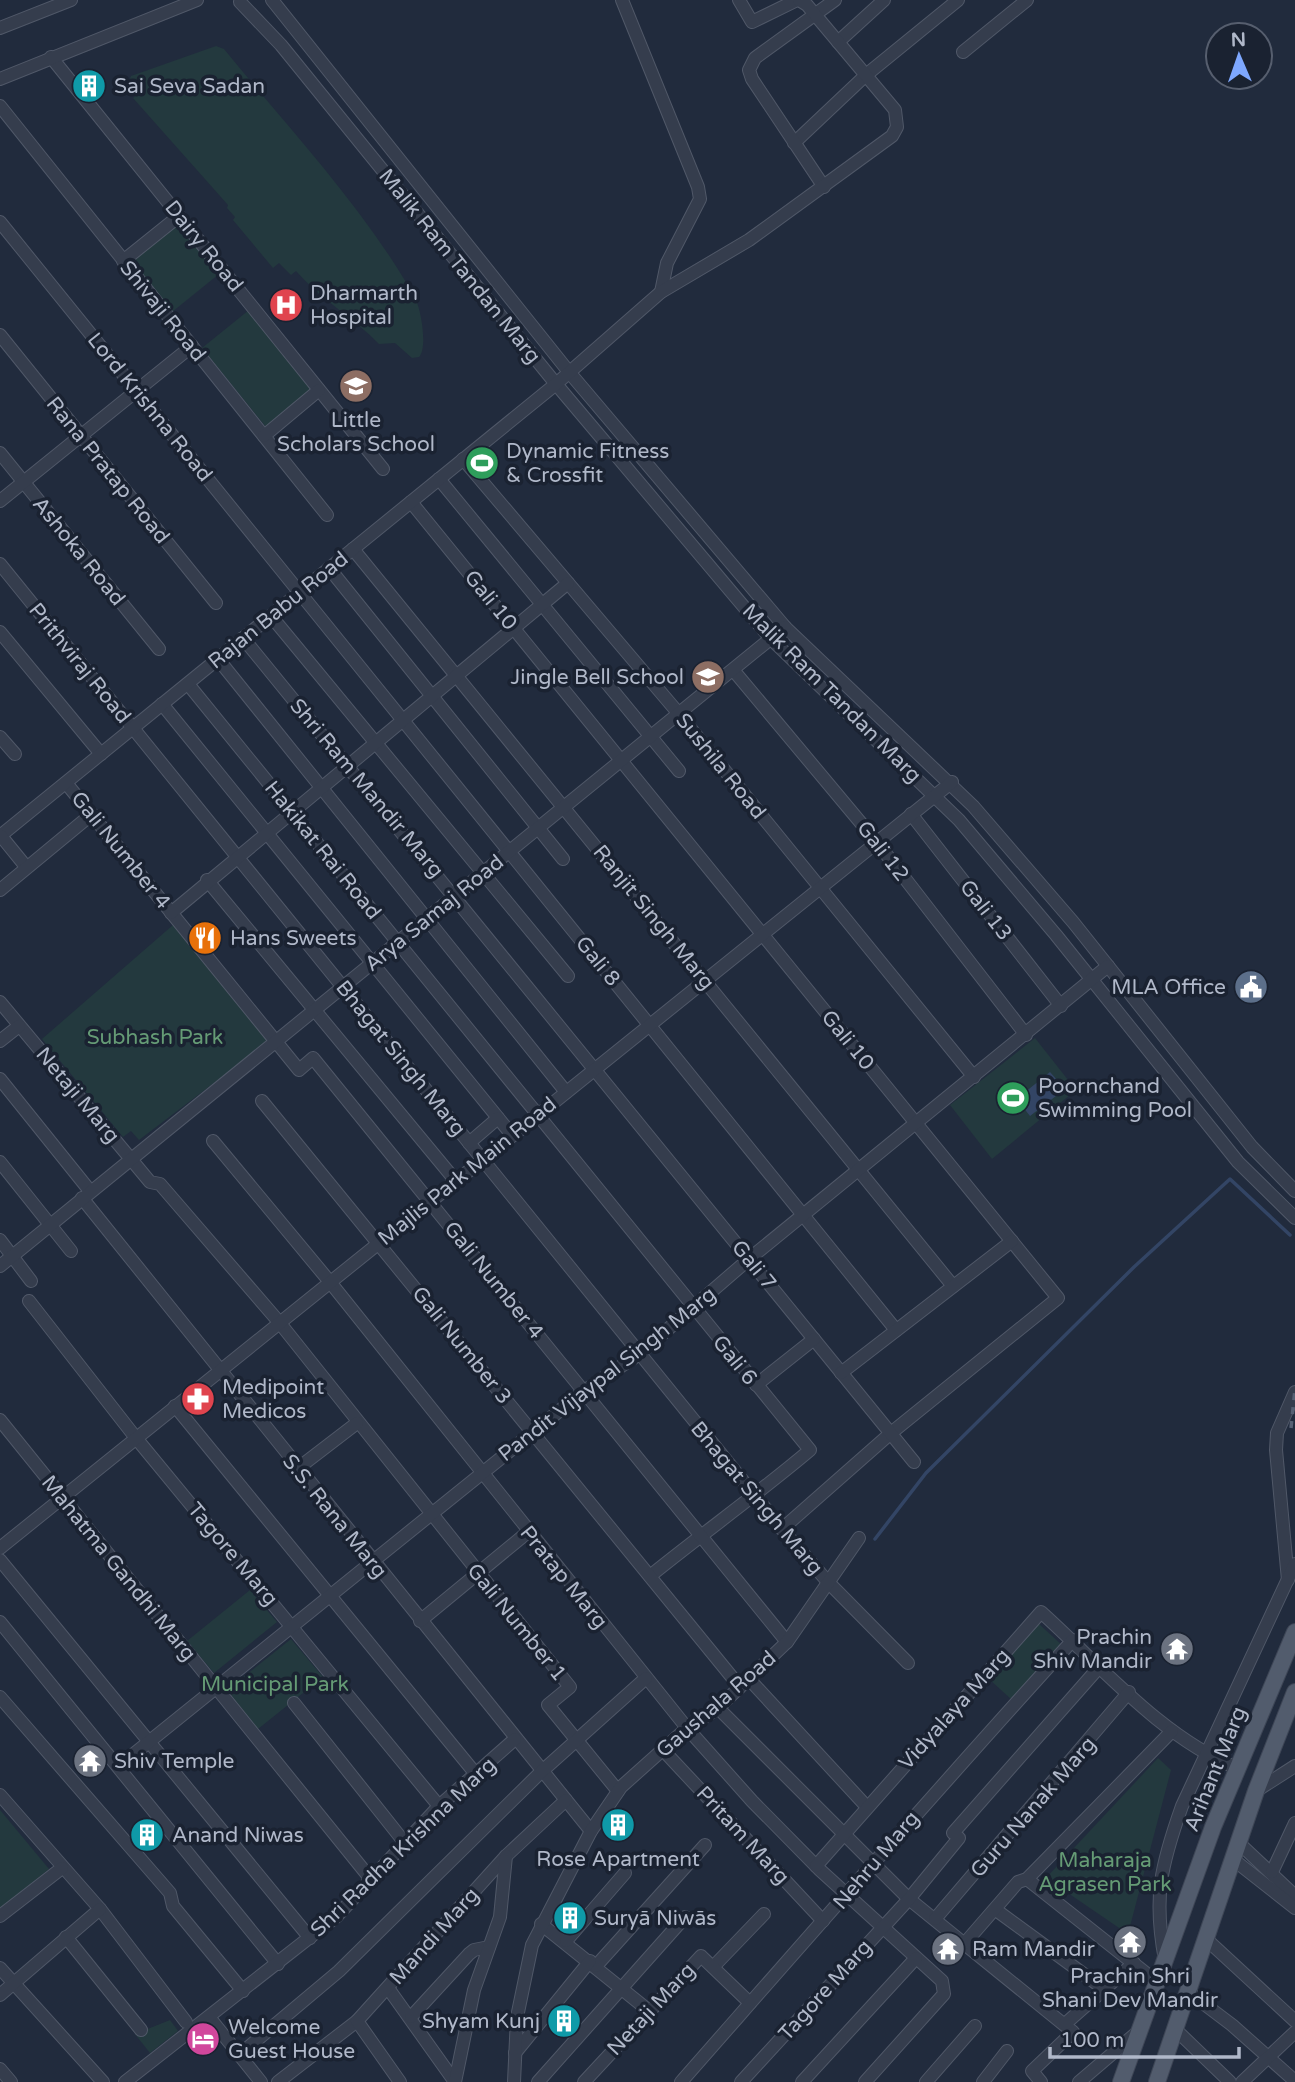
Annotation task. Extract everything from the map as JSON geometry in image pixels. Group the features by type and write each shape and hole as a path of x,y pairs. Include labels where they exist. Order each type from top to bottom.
{"main road":[{"name":"Arihant Marg","path":"1121,2082 1237,1768 1295,1632"},
{"path":"1157,2082 1256,1791 1295,1692"}],"street":[{"path":"0,29 71,0"},
{"path":"0,79 182,3 197,0"},
{"path":"237,1 254,0"},
{"name":"Malik Ram Tandan Marg","path":"272,0 569,372 785,627 951,782 1108,966 1252,1147 1295,1191"},
{"path":"622,0 698,187 699,199 695,211 667,263 661,292"},
{"path":"739,0 752,22 798,0 815,15 866,75"},
{"path":"824,187 751,79 749,70 755,58 835,0"},
{"path":"838,42 884,0"},
{"path":"794,143 866,75 958,0"},
{"path":"963,52 1027,0"},
{"name":"Malik Ram Tandan Marg","path":"237,1 281,45 556,384 771,639 934,795 984,849 1093,979 1238,1162 1295,1218"},
{"name":"Dairy Road","path":"51,57 383,469"},
{"name":"Rajan Babu Road","path":"0,836 556,384 661,292 749,240 892,136 897,127 895,110 866,75"},
{"name":"Shivaji Road","path":"0,106 327,514"},
{"path":"123,261 179,216"},
{"name":"Lord Krishna Road","path":"0,222 299,593"},
{"name":"Rana Pratap Road","path":"0,335 216,603"},
{"path":"0,501 192,346"},
{"path":"264,436 319,390"},
{"name":"Ashoka Road","path":"0,453 159,649"},
{"name":"Sushila Road","path":"463,459 678,715 974,1077"},
{"path":"439,479 649,738 679,771"},
{"name":"Gali 10","path":"411,502 1058,1297 891,1433 782,1529"},
{"name":"Ranjit Singh Marg","path":"354,548 953,1286"},
{"name":"Prithviraj Road","path":"0,565 133,728"},
{"path":"329,568 563,859"},
{"path":"171,913 207,880 378,744 568,583"},
{"name":"Gali 8","path":"299,593 896,1330"},
{"path":"271,616 568,976"},
{"name":"Arya Samaj Road","path":"0,1266 785,627"},
{"path":"0,632 100,754"},
{"name":"Shri Ram Mandir Marg","path":"243,638 455,895 593,1070"},
{"path":"218,659 566,1092"},
{"name":"Gali 12","path":"734,671 876,841 1026,1035"},
{"name":"Hakikat Rai Road","path":"188,684 538,1114"},
{"path":"162,704 512,1135"},
{"name":"Bhagat Singh Marg","path":"133,728 755,1497 828,1582 908,1663"},
{"path":"0,737 15,754"},
{"name":"Majlis Park Main Road","path":"0,1548 951,782"},
{"name":"Gali Number 4","path":"66,783 299,1070 313,1058 787,1642"},
{"path":"0,890 92,814"},
{"name":"Gali 13","path":"911,814 1061,1006"},
{"path":"0,836 23,863"},
{"path":"984,849 999,837"},
{"path":"207,880 455,1180"},
{"name":"Pandit Vijaypal Singh Marg","path":"120,1766 584,1391 638,1355 695,1309 750,1259 1108,966"},
{"name":"Netaji Marg","path":"0,1002 150,1182 160,1184 279,1322"},
{"path":"0,1041 19,1026"},
{"name":"Gali 7","path":"593,1070 914,1462"},
{"name":"S.S. Rana Marg","path":"0,1079 219,1370 591,1831"},
{"name":"Gali Number 3","path":"262,1101 650,1576 745,1683 867,1807"},
{"name":"Gali 6","path":"538,1114 810,1450 755,1497"},
{"path":"468,1143 498,1118"},
{"name":"Pratap Marg","path":"213,1140 687,1728 752,1801 816,1866 942,1981 944,1994 865,2082"},
{"path":"0,1162 71,1251"},
{"path":"0,1240 32,1280"},
{"path":"841,1373 1012,1241"},
{"name":"Tagore Marg","path":"29,1301 136,1438 439,1806"},
{"name":"Gali Number 1","path":"279,1322 570,1687 548,1705 618,1791"},
{"path":"756,1385 814,1339"},
{"path":"1288,1580 1276,1450 1277,1433 1295,1392"},
{"path":"175,1406 475,1773"},
{"name":"Mahatma Gandhi Marg","path":"0,1420 370,1878"},
{"path":"298,1469 357,1423"},
{"path":"650,1576 701,1535 755,1497"},
{"path":"420,1621 528,1532"},
{"name":"Gaushala Road","path":"514,2082 514,2053 523,1983 532,1945 591,1831 618,1791 687,1728 718,1708 787,1642 859,1538"},
{"path":"0,1560 310,1938"},
{"path":"1165,1960 1158,1922 1159,1882 1182,1806 1295,1564"},
{"name":"Vidyalaya Marg","path":"816,1866 1041,1612 1073,1640"},
{"path":"0,1622 120,1766 278,1964"},
{"path":"1073,1640 1172,1731 1206,1755 1237,1768"},
{"name":"Nehru Marg","path":"681,2082 848,1896 936,1790 1073,1640"},
{"name":"Tagore Marg","path":"741,2082 909,1899 959,1838 953,1833 1101,1665"},
{"path":"239,2055 339,1971 541,1772 646,1678"},
{"name":"Guru Nanak Marg","path":"935,1919 1129,1692"},
{"path":"0,1697 170,1893 173,1906 243,1991"},
{"path":"294,1703 405,1843"},
{"path":"718,1708 909,1899 1073,2032 1032,2071 1041,2082"},
{"path":"965,1943 1018,1882 1027,1879 1172,1731"},
{"name":"Shri Radha Krishna Marg","path":"125,2082 337,1916 439,1806 515,1739"},
{"name":"Pritam Marg","path":"663,1749 823,1921"},
{"path":"1256,1791 1295,1766"},
{"path":"0,1795 100,1909 186,2022"},
{"name":"Mandi Marg","path":"278,2082 357,2021 506,1856 566,1800"},
{"path":"1272,1872 1295,1823"},
{"path":"514,2053 705,1844"},
{"path":"1237,1852 1272,1872 1295,1896"},
{"path":"1237,1852 1295,1908"},
{"path":"455,2082 474,1990 500,1917 506,1856"},
{"path":"0,1916 62,1868"},
{"path":"566,1941 625,1873"},
{"path":"1027,1879 1157,1982"},
{"path":"0,1995 100,1909"},
{"path":"996,1910 1104,1989"},
{"path":"712,1967 764,1914"},
{"path":"538,2082 685,1917"},
{"path":"541,1924 566,1941 648,2011"},
{"path":"66,1937 141,2030"},
{"path":"1205,1938 1295,2021"},
{"path":"411,2017 469,1954 474,1950 489,1947"},
{"name":"Netaji Marg","path":"584,2082 701,1956 750,2003"},
{"path":"802,2082 916,1958"},
{"path":"1065,2024 1134,1964"},
{"path":"0,1968 103,2082"},
{"path":"388,1988 455,2082"},
{"path":"1187,1991 1295,2081"},
{"path":"209,2017 261,2082"},
{"path":"357,2021 399,2081"},
{"path":"926,2082 975,2026"},
{"path":"1175,2029 1230,2082"},
{"path":"1079,2082 1140,2030"},
{"path":"1242,2082 1295,2032"},
{"path":"983,2082 1007,2051"},
{"path":"0,2069 11,2082"}],"green space":[{"path":"216,46 224,49 349,199 394,263 419,309 423,345 419,357 412,358 395,343 379,344 296,271 291,275 279,263 273,268 233,220 235,217 227,208 228,205 133,98 139,93 129,81 131,76"},
{"path":"177,222 219,274 172,312 129,261"},
{"path":"249,310 313,390 266,427 202,348"},
{"name":"Subhash Park","path":"173,925 269,1041 139,1140 131,1131 123,1137 42,1039"},
{"name":"Poornchand Swimming Pool","path":"1035,1038 1076,1090 992,1159 950,1105"},
{"name":"Municipal Park","path":"250,1590 277,1622 214,1673 187,1641"},
{"path":"1039,1624 1063,1646 1012,1700 989,1679"},
{"name":"Municipal Park","path":"291,1639 323,1677 258,1729 227,1690"},
{"name":"Maharaja Agrasen Park","path":"1158,1758 1171,1770 1128,1934 1046,1878"},
{"path":"0,1810 49,1869 0,1909"},
{"path":"170,2020 178,2031 150,2053 135,2034"}],"water":[{"path":"1050,1072 1065,1089 1030,1116 1019,1102 1019,1097"}],"waterway":[{"path":"875,1539 926,1473 1134,1267 1230,1179 1290,1235"}],"railway":[{"path":"1291,1428 1295,1389"}],"place":[{"name":"Sai Seva Sadan","path":"89,86"},
{"name":"Dharmarth Hospital","path":"286,305"},
{"name":"Little Scholars School","path":"356,386"},
{"name":"Dynamic Fitness & Crossfit","path":"482,463"},
{"name":"Jingle Bell School","path":"708,677"},
{"name":"Hans Sweets","path":"205,938"},
{"name":"MLA Office","path":"1251,987"},
{"name":"Poornchand Swimming Pool","path":"1013,1098"},
{"name":"Medipoint Medicos","path":"198,1399"},
{"name":"Prachin Shiv Mandir","path":"1177,1649"},
{"name":"Shiv Temple","path":"90,1761"},
{"name":"Rose Apartment","path":"618,1825"},
{"name":"Anand Niwas","path":"147,1835"},
{"name":"Suryā Niwās","path":"570,1918"},
{"name":"Prachin Shri Shani Dev Mandir","path":"1130,1942"},
{"name":"Ram Mandir","path":"948,1949"},
{"name":"Shyam Kunj","path":"564,2021"},
{"name":"Welcome Guest House","path":"203,2039"}]}
